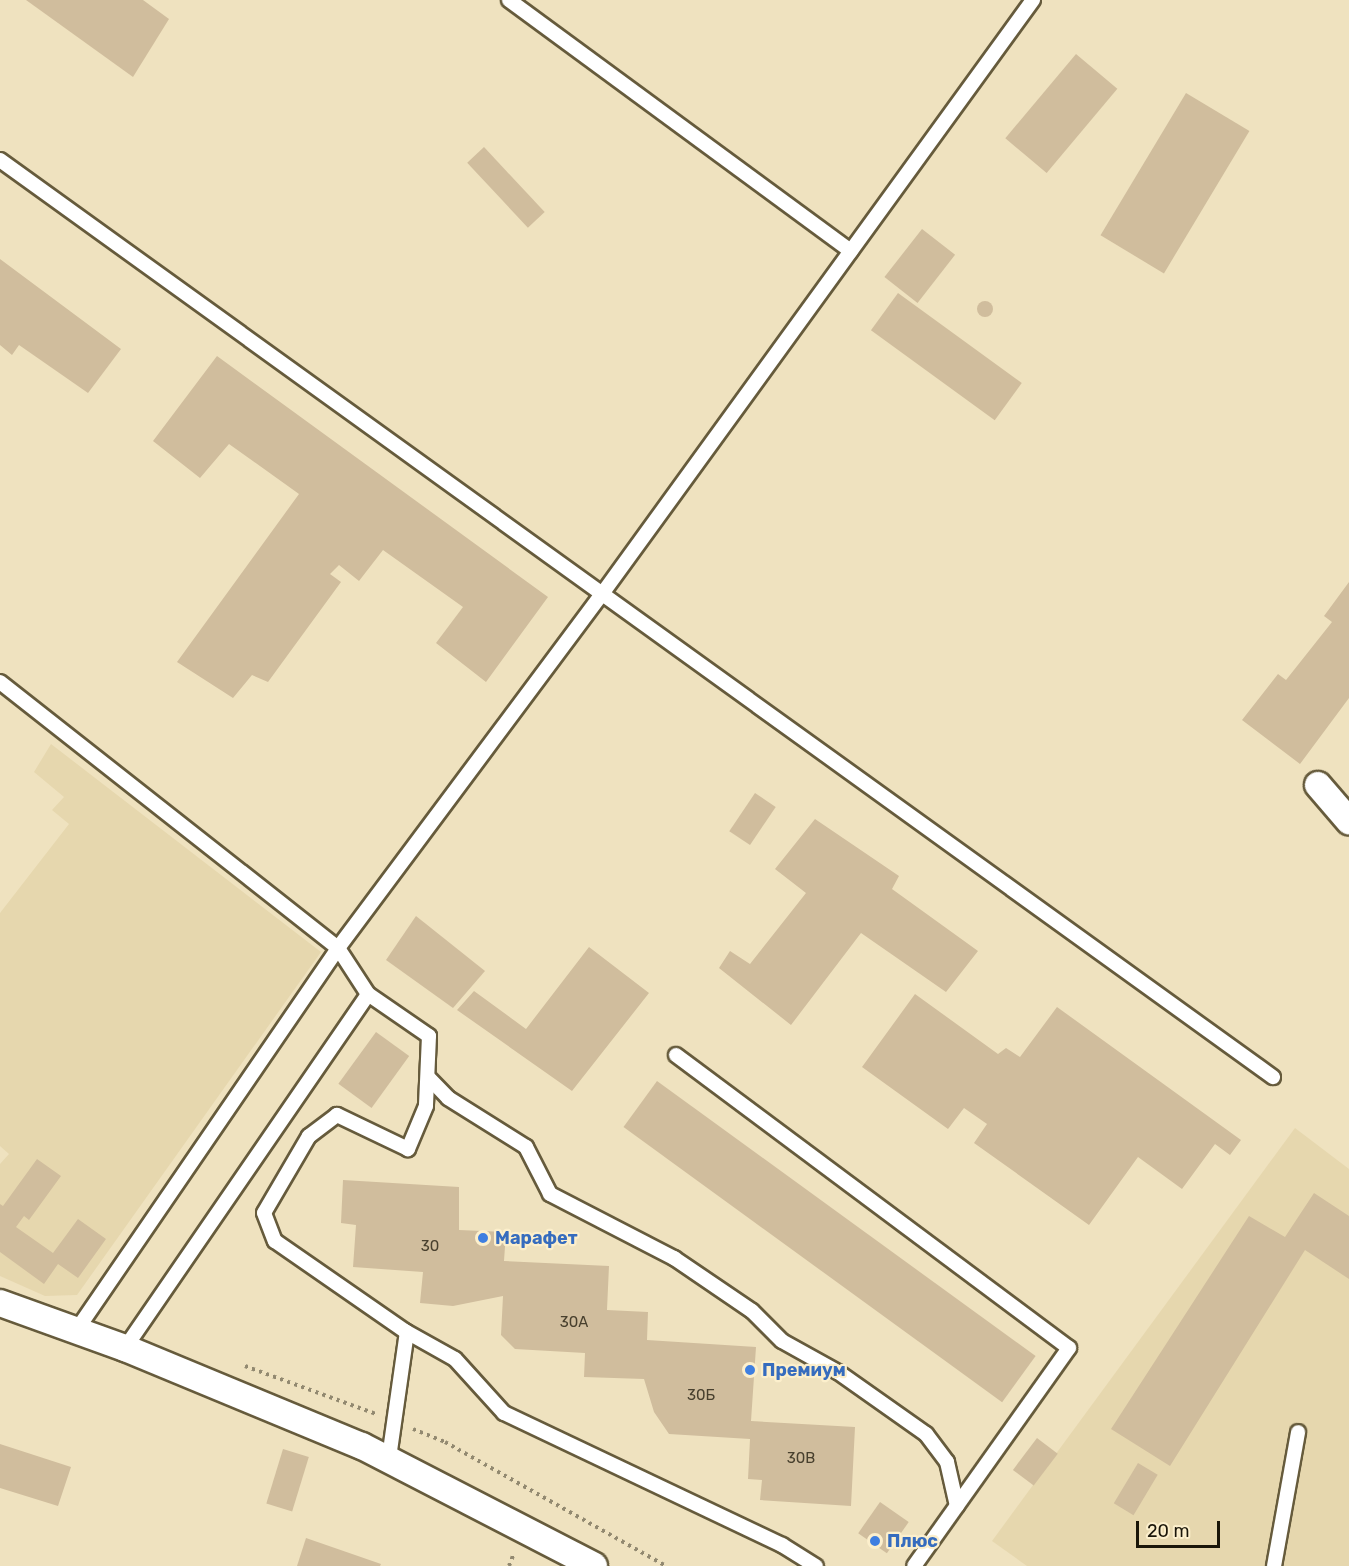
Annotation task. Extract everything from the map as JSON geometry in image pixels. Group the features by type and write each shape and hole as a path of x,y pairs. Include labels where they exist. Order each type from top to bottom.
{"street":[{"path":"1318,785 1349,821"},
{"path":"0,1303 124,1348 389,1458 594,1566"}],"lane":[{"path":"509,0 851,251"},
{"path":"76,1331 338,948 602,594 1033,0"},
{"path":"0,160 1273,1077"},
{"path":"0,682 338,948 368,994 429,1036 426,1106 408,1149 337,1116 309,1136 264,1214 275,1241 408,1332 455,1359 504,1413 782,1545 816,1566"},
{"path":"124,1348 368,994"},
{"path":"676,1055 1069,1348 914,1566"},
{"path":"428,1077 448,1098 526,1147 550,1194 674,1258 752,1311 782,1341 838,1372 926,1434 947,1462 957,1506"},
{"path":"389,1458 408,1332"},
{"path":"1274,1566 1299,1432"}],"shaded area":[{"path":"51,744 321,952 77,1295 45,1296 0,1276 0,1164 9,1154 0,1146 0,913 69,824 52,810 64,797 34,772"},
{"path":"1295,1128 1349,1169 1349,1566 1027,1566 992,1541"}],"building":[{"path":"26,0 143,0 169,19 133,77"},
{"path":"1076,54 1117,89 1047,173 1005,138"},
{"path":"1186,93 1249,131 1164,273 1101,235"},
{"path":"484,147 545,212 528,228 467,163"},
{"path":"922,229 955,255 918,303 884,277"},
{"path":"0,259 121,349 88,393 19,345 12,355 0,345"},
{"path":"898,293 1022,383 995,420 871,330"},
{"path":"985,301 991,303 993,309 991,315 985,317 979,315 977,309 979,303"},
{"path":"217,356 548,597 486,682 436,643 463,607 383,550 359,581 339,565 330,574 341,582 268,682 252,675 233,698 177,662 299,494 229,444 200,478 153,441"},
{"path":"1349,582 1349,698 1300,764 1242,720 1278,674 1286,680 1332,622 1324,616"},
{"path":"755,793 776,807 750,845 729,831"},
{"path":"815,819 899,876 892,889 978,951 946,992 861,933 791,1025 719,968 730,951 750,964 806,893 775,869"},
{"path":"416,916 485,971 453,1008 386,960"},
{"path":"589,947 649,993 572,1091 457,1010 474,991 526,1029"},
{"path":"915,994 998,1054 1006,1048 1020,1057 1057,1007 1241,1140 1230,1155 1215,1144 1182,1189 1138,1157 1089,1225 974,1143 987,1124 964,1108 948,1129 862,1067"},
{"path":"376,1032 409,1056 372,1108 338,1084"},
{"path":"657,1081 1036,1356 1002,1402 623,1127"},
{"path":"37,1159 61,1176 29,1220 24,1216 16,1227 53,1253 78,1219 106,1239 78,1278 58,1264 44,1284 0,1252 0,1204 3,1206"},
{"path":"343,1180 459,1187 459,1230 506,1232 504,1261 609,1266 607,1310 648,1312 647,1340 756,1347 751,1421 855,1427 851,1506 760,1500 762,1480 748,1479 750,1439 669,1434 654,1412 644,1379 584,1377 585,1353 515,1349 501,1335 503,1296 453,1306 420,1303 423,1272 353,1267 356,1225 341,1223"},
{"path":"1314,1193 1349,1216 1349,1279 1305,1250 1170,1466 1111,1429 1249,1216 1285,1237"},
{"path":"1037,1438 1058,1454 1034,1486 1013,1470"},
{"path":"0,1444 71,1467 58,1506 0,1488"},
{"path":"283,1449 309,1457 292,1511 266,1504"},
{"path":"1138,1463 1158,1475 1134,1515 1114,1503"},
{"path":"880,1502 909,1522 887,1553 858,1533"},
{"path":"306,1538 381,1564 380,1566 297,1566"}],"place":[{"name":"Марафет","path":"483,1238"},
{"name":"Премиум","path":"750,1370"},
{"name":"Плюс","path":"875,1541"}]}
